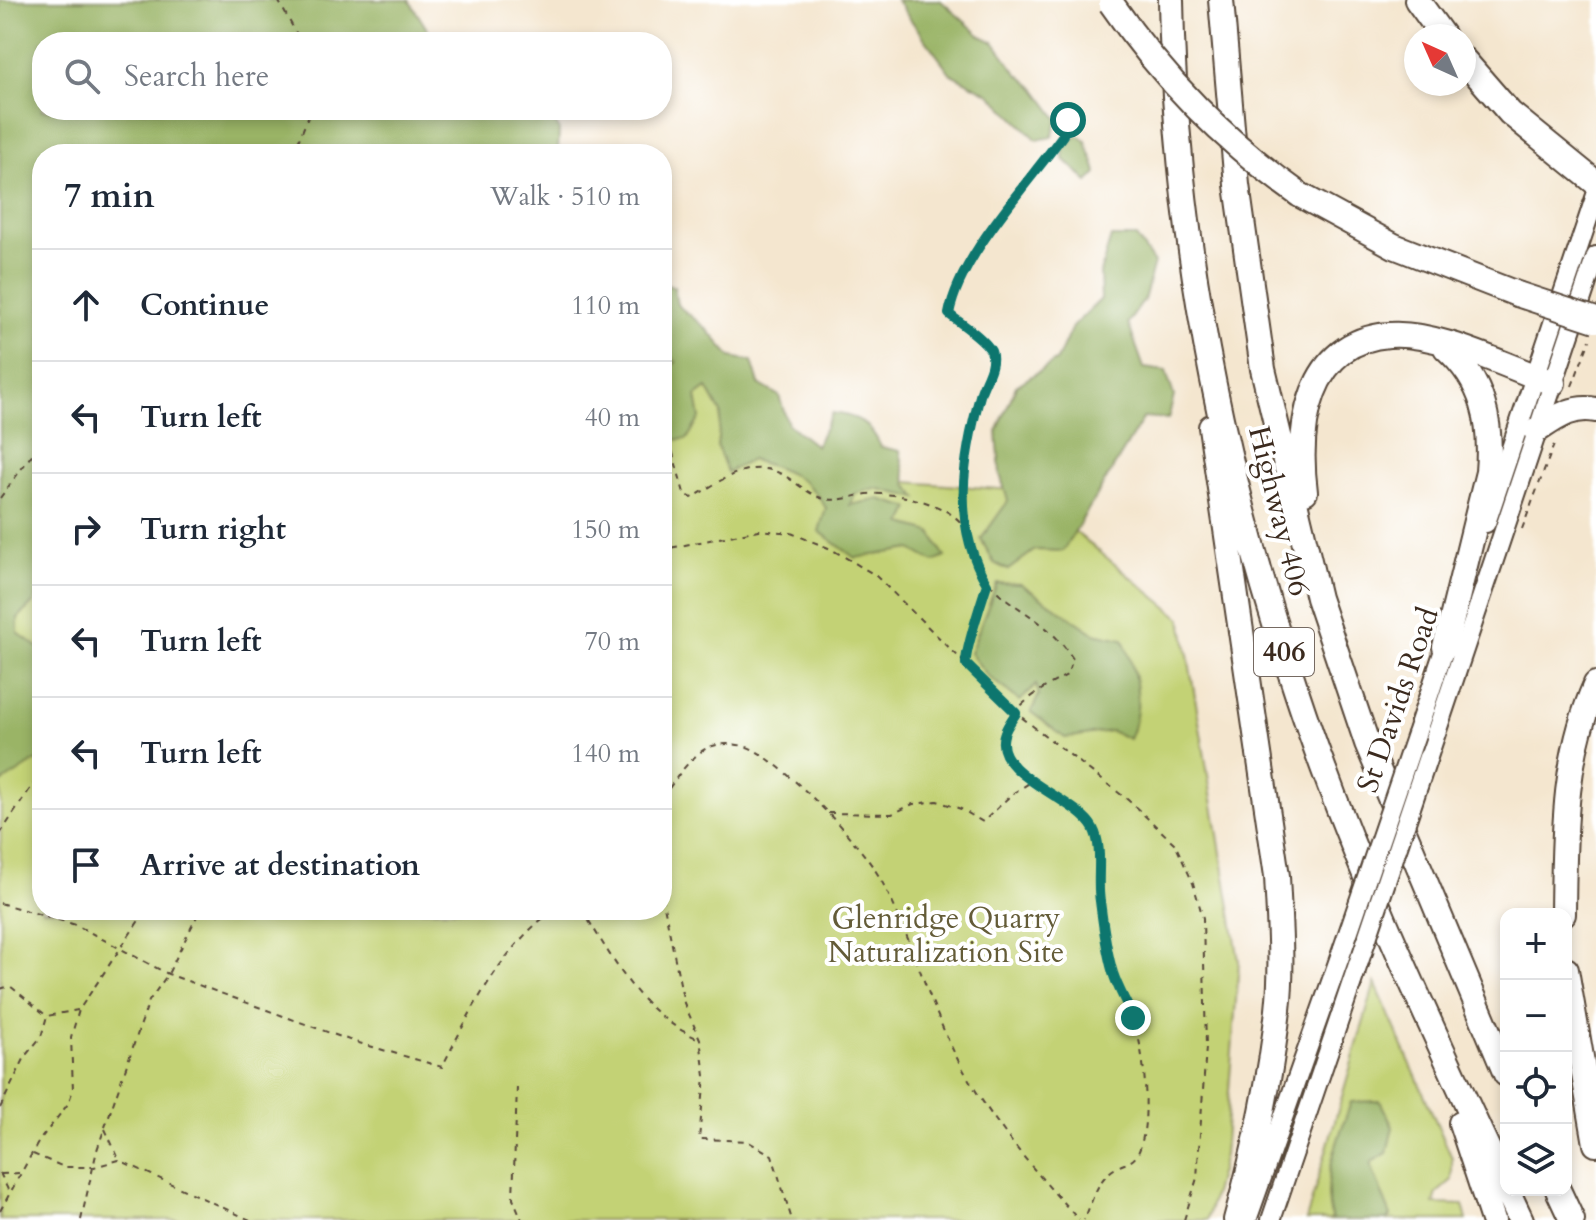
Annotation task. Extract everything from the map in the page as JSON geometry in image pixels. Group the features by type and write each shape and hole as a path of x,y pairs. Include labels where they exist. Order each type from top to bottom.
{"highway":[{"name":"Highway 406","path":"1171,0 1184,202 1196,302 1269,606 1333,791 1414,989 1500,1176"},
{"name":"Highway 406","path":"1221,0 1237,185 1263,369 1318,598 1367,743 1500,1060"},
{"path":"1417,0 1434,24"},
{"path":"1110,2 1161,73 1188,103 1240,150 1300,195 1394,246 1517,294 1596,320"},
{"path":"1476,74 1510,113 1565,161 1596,183"},
{"path":"1196,302 1219,499 1277,876 1280,937 1278,1008 1259,1135 1236,1220"},
{"path":"1318,598 1302,469 1303,428 1310,394 1328,364 1355,345 1388,334 1441,343 1544,380"},
{"path":"1441,343 1459,359 1483,398 1490,442 1488,472 1445,647"},
{"path":"1536,431 1564,412 1585,408 1596,410"},
{"path":"1563,908 1567,785 1575,739 1596,684"},
{"path":"1568,980 1596,1144"},
{"path":"1414,989 1493,1220"},
{"name":"Highway 406","path":"1509,1196 1521,1220"},
{"path":"1561,1196 1572,1220"}],"main road":[{"name":"St Davids Road","path":"1271,1220 1536,431 1544,380 1596,195"},
{"name":"St Davids Road","path":"1247,1220 1445,647 1544,380 1596,256"}],"path":[{"path":"278,0 296,32"},
{"path":"297,144 307,120"},
{"path":"1068,120 1058,143 984,240 951,301 949,314 990,349 993,361 985,379 969,446 962,497 964,526 974,563 987,584 1059,637 1073,659 1067,675 1038,690 1016,713 1004,734 1005,753 1032,782 1076,809 1094,829 1098,843 1099,897 1112,972 1133,1018 1142,1059 1143,1140 1140,1149 1128,1166 1111,1171 1102,1180 1084,1220"},
{"path":"672,450 684,493 692,498 735,473 766,469 782,474 821,498 836,501 888,493 954,514 964,526"},
{"path":"0,498 32,455"},
{"path":"672,548 748,532 791,533 831,549 875,575 1016,713 1128,800 1175,844 1193,883 1203,918 1206,1047 1197,1178 1184,1220"},
{"path":"966,664 964,653 979,619 987,584"},
{"path":"672,785 688,764 707,748 732,743 753,749 827,813 880,878 962,1067 986,1109 1043,1181 1079,1220"},
{"path":"827,813 892,814 913,804 937,801 961,809 983,822 1012,794 1032,782"},
{"path":"0,834 32,786"},
{"path":"0,903 32,912"},
{"path":"59,920 122,947 168,974 352,1041 442,1067 492,973 540,920"},
{"path":"0,1211 36,1148 61,1117 73,1090 71,1037 79,1010 140,920"},
{"path":"81,1220 105,1129 149,1001 168,974 195,920"},
{"path":"588,920 632,987 659,1018 700,1039"},
{"path":"667,920 684,1003 700,1039 705,1076 699,1139 747,1141 772,1155 792,1220"},
{"path":"0,989 10,986 17,989 47,1016"},
{"path":"47,1016 79,1010"},
{"path":"0,1108 26,1055 41,1037 47,1016"},
{"path":"517,1087 513,1198 522,1220"},
{"path":"105,1129 119,1160"},
{"path":"33,1154 64,1167 94,1167 119,1160 250,1220"},
{"path":"10,1196 0,1174 23,1172"}],"green space":[{"path":"0,0 409,0 429,32 32,32 32,120 552,120 559,128 558,144 32,144 32,604 18,618 18,633 32,643 32,763 0,784"},
{"path":"896,0 940,0 981,36 995,43 1058,119 1052,137 1037,140 990,94 951,74"},
{"path":"1078,135 1086,141 1097,173 1088,182 1063,158 1064,147"},
{"path":"1111,237 1136,237 1154,263 1144,300 1128,323 1144,368 1166,371 1174,396 1168,419 1144,417 1063,551 1035,550 1008,570 994,563 981,539 1008,501 1000,474 997,432 1016,386 1057,360 1072,327 1101,299 1100,273"},
{"path":"672,286 677,305 706,328 731,357 752,361 759,384 779,396 788,424 816,446 832,413 862,422 881,447 900,451 907,485 918,498 875,488 854,494 850,505 879,499 910,508 903,524 931,532 945,557 934,562 911,549 855,558 819,531 826,508 803,482 784,471 751,460 727,472 717,446 721,413 707,388 696,396 700,418 687,439 672,440 672,365 676,362 672,357"},
{"name":"Glenridge Quarry Naturalization Site","path":"672,327 827,476 1025,491 1182,619 1239,961 1224,1155 1207,1220 0,1220 1,627 32,578 32,920 672,920"},
{"path":"997,583 1021,584 1094,633 1123,639 1132,664 1138,701 1129,739 1111,731 1065,738 1031,712 1039,695 1036,685 1020,701 988,676 970,653"},
{"path":"1375,983 1452,1158 1452,1180 1437,1193 1434,1204 1463,1205 1467,1220 1306,1220"},
{"path":"1380,1101 1393,1127 1387,1153 1370,1163 1391,1216 1387,1220 1332,1220 1329,1175 1351,1102"}],"route":[{"path":"1068,120 1063,135 984,240 951,301 949,314 990,349 993,361 974,417 962,497 964,526 974,563 987,584 979,619 964,653 966,664 1016,713 1004,734 1005,753 1032,782 1076,809 1094,829 1098,843 1099,897 1112,972 1133,1018"}]}
